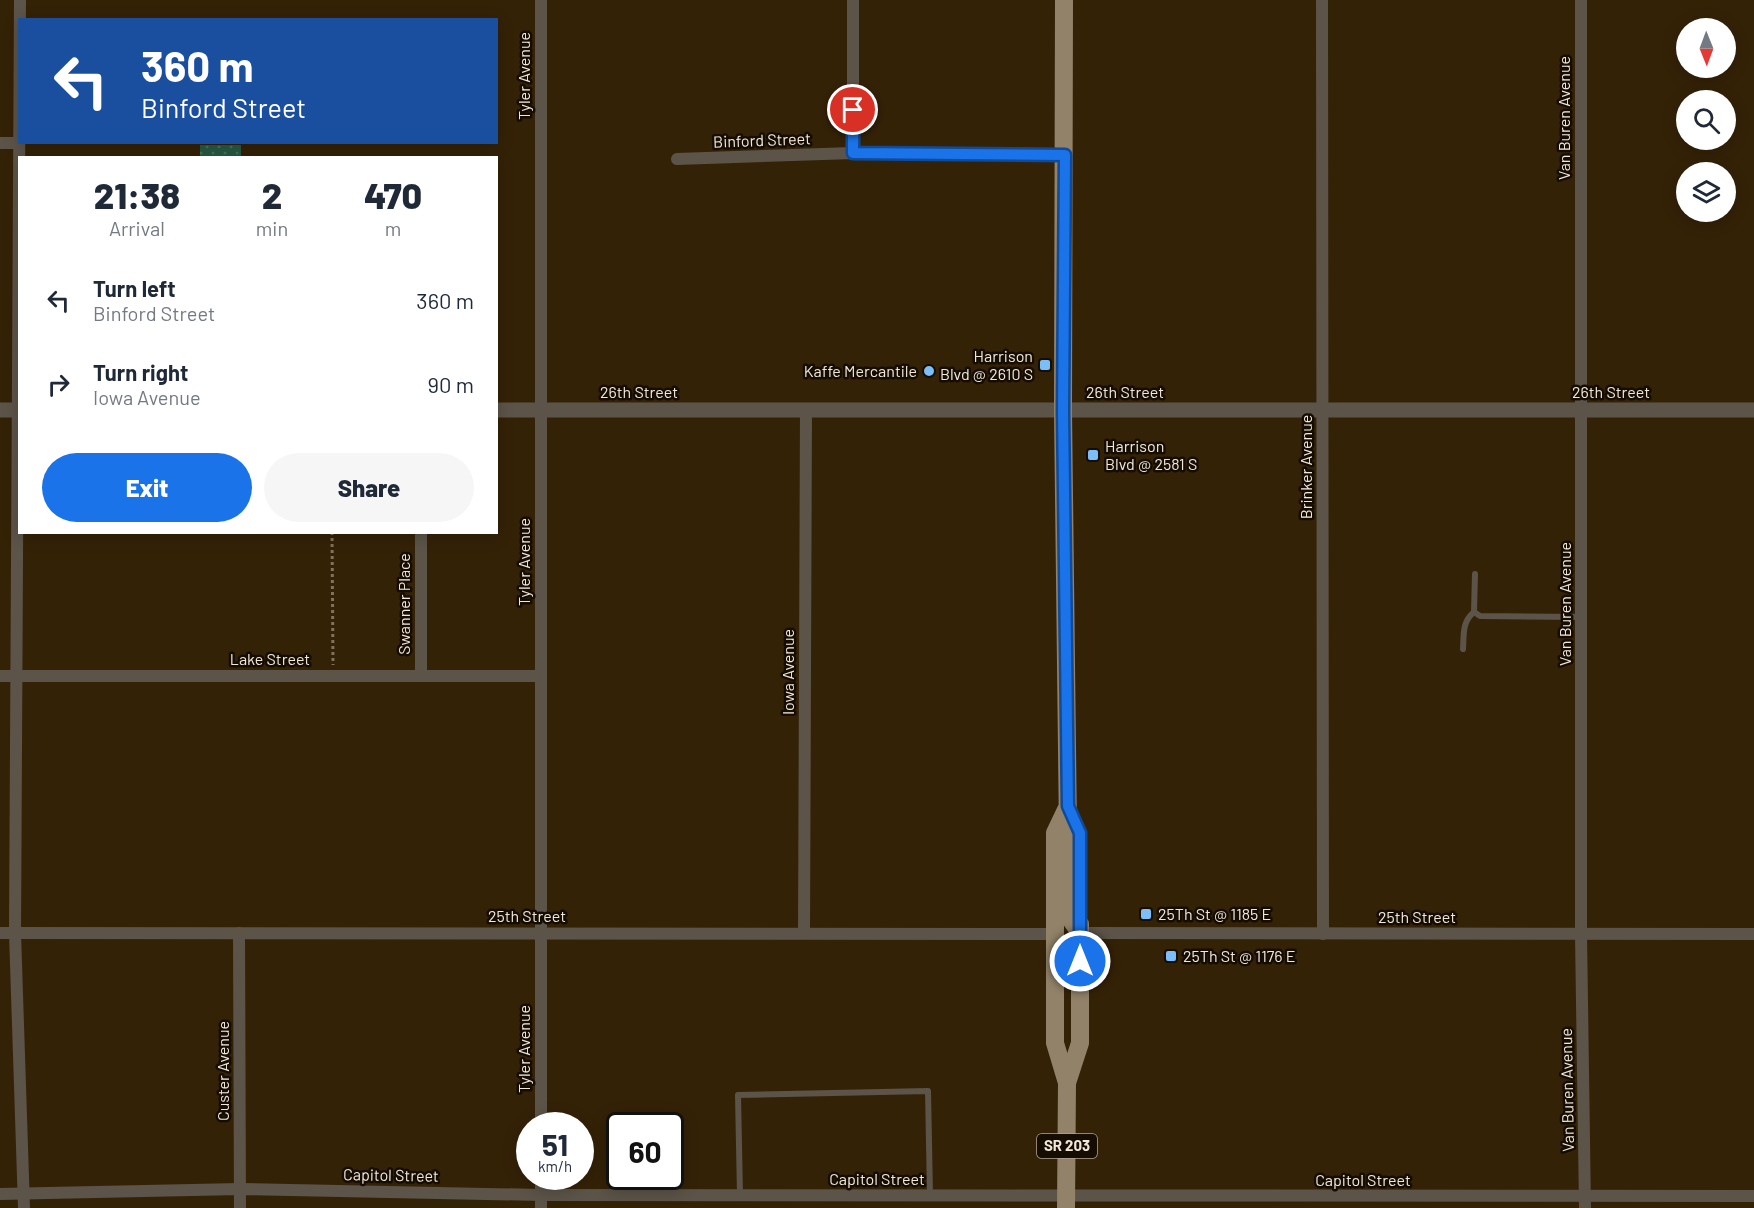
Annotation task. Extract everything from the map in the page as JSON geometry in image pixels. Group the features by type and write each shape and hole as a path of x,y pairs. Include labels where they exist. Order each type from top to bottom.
{"main road":[{"path":"1064,0 1063,411 1069,917 1080,933"},
{"path":"1067,1083 1067,952 1054,934 1055,833 1068,806"},
{"name":"SR 203","path":"1066,1202 1067,1083 1080,1043 1080,933"}],"street":[{"path":"20,0 20,18"},
{"name":"Tyler Avenue","path":"541,0 541,1112"},
{"path":"853,0 853,153"},
{"name":"Brinker Avenue","path":"1322,0 1323,934"},
{"name":"Van Buren Avenue","path":"1581,0 1581,934 1585,1202"},
{"path":"0,143 18,143 18,676 15,933 24,1208"},
{"name":"Binford Street","path":"677,159 853,153 1065,155"},
{"path":"0,410 18,410"},
{"name":"26th Street","path":"498,410 1754,410"},
{"name":"Iowa Avenue","path":"804,933 806,410"},
{"name":"Swanner Place","path":"421,534 421,676"},
{"name":"Lake Street","path":"0,676 541,676"},
{"name":"25th Street","path":"0,933 1054,934"},
{"name":"Custer Avenue","path":"239,933 240,1208"},
{"name":"25th Street","path":"1080,933 1754,934"},
{"name":"Capitol Street","path":"0,1194 240,1189 541,1195 930,1196 1066,1202 1585,1202 1754,1196"},
{"path":"541,1190 541,1208"}],"lane":[{"path":"1463,649 1464,626 1467,618 1474,612 1475,574"},
{"path":"1474,612 1480,616 1581,617"},
{"path":"740,1195 738,1095 928,1091 930,1196"}],"path":[{"path":"332,534 333,676"}],"green space":[{"path":"200,145 241,145 241,156 200,156"}],"place":[{"name":"Harrison Blvd @ 2610 S","path":"1045,365"},
{"name":"Kaffe Mercantile","path":"929,371"},
{"name":"Harrison Blvd @ 2581 S","path":"1093,455"},
{"name":"25Th St @ 1185 E","path":"1146,914"},
{"name":"25Th St @ 1176 E","path":"1171,956"}],"route":[{"path":"853,110 853,153 1065,155 1063,411 1068,806 1080,833 1080,961"}]}
